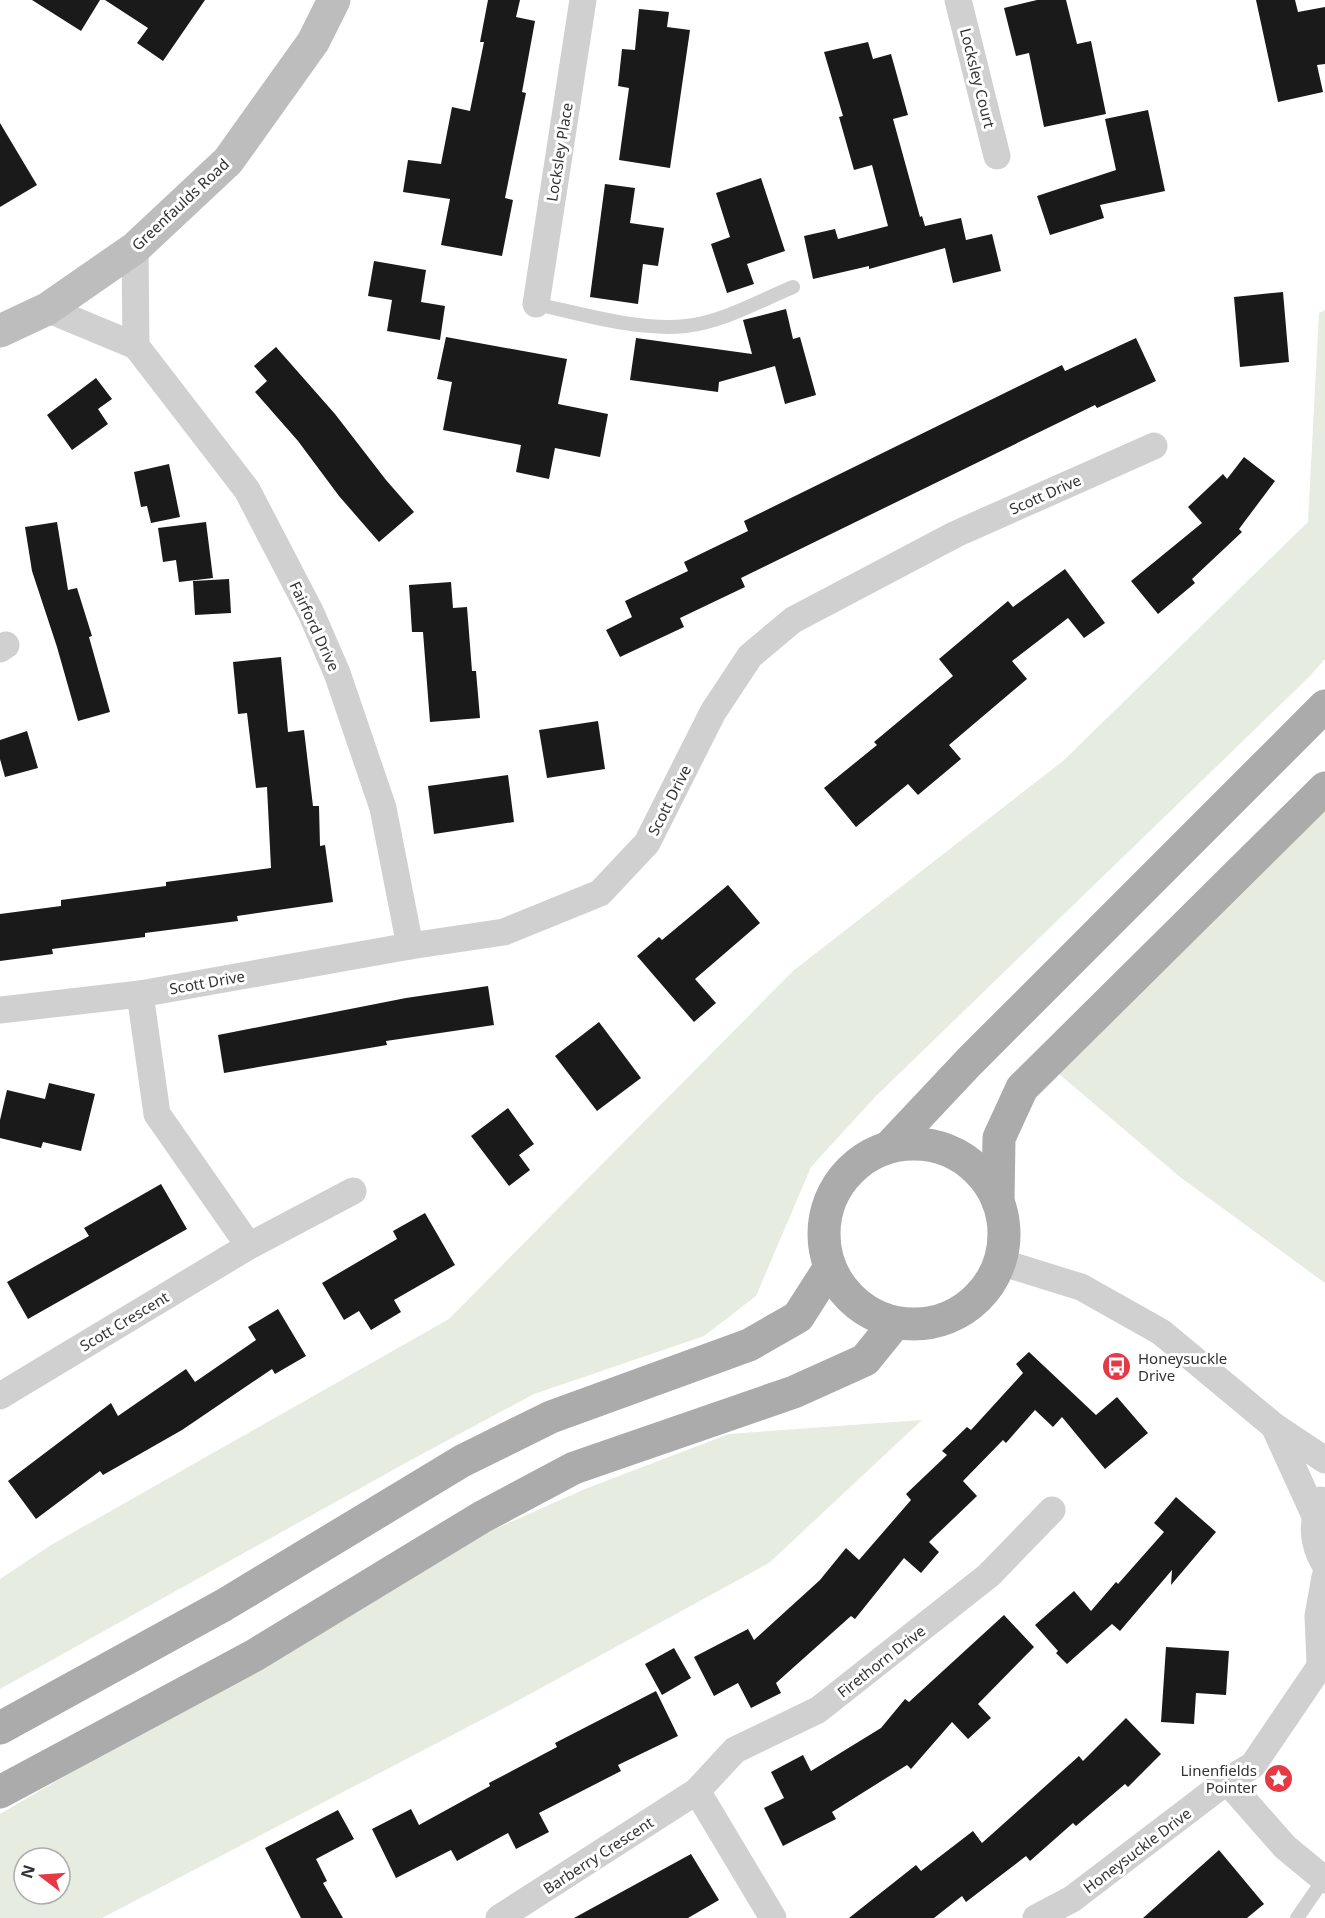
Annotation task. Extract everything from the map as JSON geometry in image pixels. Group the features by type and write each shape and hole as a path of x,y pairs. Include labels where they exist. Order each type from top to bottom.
{"main road":[{"path":"890,1147 969,1062 1325,706"},
{"path":"998,1202 985,1178 966,1160 942,1148 916,1143 890,1147 866,1157 847,1173 833,1194 825,1217 824,1243 830,1267 844,1293 867,1312 895,1323 921,1325 947,1318 970,1305 988,1286 1000,1262 1005,1232 998,1202 999,1138 1022,1088 1325,788"},
{"path":"0,1728 224,1605 462,1461 551,1417 749,1346 798,1317 830,1267"},
{"path":"0,1792 255,1655 482,1517 574,1468 804,1387 865,1360 895,1323"}],"street":[{"name":"Greenfaulds Road","path":"0,331 47,309 135,248 228,161 314,42 334,0"},
{"name":"Locksley Place","path":"536,304 583,0"},
{"name":"Locksley Court","path":"958,0 997,156"},
{"path":"135,248 136,346"},
{"name":"Fairford Drive","path":"47,309 136,346 247,490 311,614 337,673 383,808 410,946"},
{"name":"Scott Drive","path":"0,1010 140,994 410,946 504,932 600,893 647,843 713,712 750,656 793,620 956,534 1154,446"},
{"path":"140,994 157,1114 249,1246"},
{"name":"Scott Crescent","path":"0,1396 249,1246 352,1191"},
{"path":"1000,1262 1081,1287 1161,1332 1274,1426 1325,1460"},
{"path":"1274,1426 1320,1505 1314,1534 1317,1552 1325,1565"},
{"name":"Firethorn Drive","path":"697,1791 735,1750 818,1710 980,1582 1052,1510"},
{"name":"Honeysuckle Drive","path":"1036,1918 1072,1899 1252,1764 1323,1662 1318,1616 1325,1577"},
{"path":"1227,1781 1285,1847 1324,1880"},
{"path":"697,1791 773,1918"},
{"name":"Barberry Crescent","path":"499,1918 697,1791"}],"lane":[{"path":"536,304 611,320 649,325 685,326 716,320 793,287"},
{"path":"1297,1918 1324,1880"}],"shaded area":[{"path":"1325,310 1325,659 876,1096 811,1167 756,1296 704,1336 534,1394 0,1689 0,1579 51,1545 449,1319 793,971 1063,761 1308,522 1319,313"},
{"path":"1325,807 1325,1283 1180,1177 1058,1073"},
{"path":"922,1420 769,1563 506,1707 102,1918 0,1918 0,1814 466,1542 585,1489 729,1434"}],"building":[{"path":"32,0 100,0 81,31"},
{"path":"105,0 205,0 163,61 137,43 148,28"},
{"path":"488,0 520,0 516,17 535,21 522,92 526,93 505,198 513,200 502,256 441,245 450,199 403,192 408,160 441,164 452,107 470,111 484,42 480,42"},
{"path":"1037,0 1066,0 1077,44 1091,41 1106,114 1044,127 1029,53 1016,56 1004,8"},
{"path":"1256,0 1295,0 1298,12 1325,7 1325,64 1317,65 1323,92 1278,102"},
{"path":"639,9 669,12 667,27 690,30 670,168 619,160 629,88 618,86 622,49 635,50"},
{"path":"868,42 873,59 891,54 908,115 893,119 920,217 922,216 925,226 961,218 966,240 992,234 1001,271 953,283 945,248 869,269 869,266 813,279 804,236 835,229 838,239 888,226 872,165 854,170 839,117 843,116 824,52"},
{"path":"1148,110 1165,191 1100,205 1104,218 1050,235 1037,196 1116,170 1105,119"},
{"path":"0,123 37,185 0,207"},
{"path":"761,178 785,251 747,264 754,284 727,293 711,244 730,237 716,193"},
{"path":"605,184 635,188 630,223 664,228 658,266 643,264 638,304 590,297"},
{"path":"374,261 426,270 421,302 445,306 440,340 387,331 392,300 368,296"},
{"path":"1283,292 1289,362 1240,367 1234,297"},
{"path":"786,309 793,339 800,337 816,395 785,404 775,366 719,382 718,392 630,380 636,338 752,354 743,320"},
{"path":"446,337 567,359 558,404 608,414 600,457 555,448 549,479 516,472 521,445 443,430 452,382 437,379"},
{"path":"1136,338 1156,381 1097,408 1095,405 741,578 745,587 680,618 684,627 620,657 606,630 632,617 625,601 688,571 684,562 748,531 744,521 1062,365 1065,371"},
{"path":"276,347 335,414 414,512 379,542 339,496 298,441 255,392 267,381 254,366"},
{"path":"96,378 112,399 98,409 108,424 72,450 47,415"},
{"path":"1244,457 1275,481 1239,529 1242,532 1192,579 1195,583 1158,614 1131,581 1202,523 1188,507 1223,474 1227,479"},
{"path":"169,464 180,517 151,523 147,506 141,507 134,472"},
{"path":"57,522 68,590 77,588 92,636 89,637 110,712 78,721 32,571 25,527"},
{"path":"206,522 213,578 179,582 176,560 163,562 158,528"},
{"path":"1065,569 1105,623 1084,638 1068,618 1012,661 1027,679 949,745 961,759 918,795 908,784 856,827 824,788 877,745 874,742 953,676 939,659 1008,601 1013,607"},
{"path":"229,579 231,613 195,615 193,581"},
{"path":"451,582 453,608 467,607 472,671 476,671 480,718 430,722 423,632 412,632 409,585"},
{"path":"281,657 288,732 304,730 313,806 319,806 320,846 325,845 333,902 237,916 238,921 145,933 145,937 52,949 53,954 0,961 0,914 61,906 61,900 166,886 166,882 271,868 267,787 256,788 247,713 238,714 233,662"},
{"path":"598,721 605,769 547,778 539,730"},
{"path":"27,731 38,768 5,777 0,759 0,740"},
{"path":"508,775 514,822 434,834 428,786"},
{"path":"728,885 760,923 695,979 716,1003 694,1022 637,956 659,937 662,940"},
{"path":"488,986 494,1025 386,1041 387,1045 224,1073 218,1035 406,998"},
{"path":"599,1022 641,1078 597,1111 555,1056"},
{"path":"49,1083 95,1094 81,1151 43,1142 41,1148 0,1138 0,1120 7,1090 45,1099"},
{"path":"508,1108 534,1144 519,1155 530,1170 509,1186 471,1136"},
{"path":"161,1184 187,1229 28,1319 7,1282 89,1236 84,1228"},
{"path":"425,1213 455,1265 394,1300 401,1312 371,1330 359,1311 344,1320 322,1283 397,1239 393,1231"},
{"path":"278,1309 306,1356 275,1374 272,1369 182,1430 103,1475 100,1471 36,1519 8,1481 111,1403 118,1416 186,1369 195,1382 256,1340 248,1327"},
{"path":"1029,1352 1096,1415 1117,1397 1148,1433 1105,1469 1062,1417 1053,1427 1035,1410 1006,1443 1003,1440 963,1481 977,1496 929,1542 939,1552 921,1573 904,1558 855,1619 851,1616 776,1683 781,1693 751,1708 738,1683 714,1696 694,1657 748,1629 754,1640 820,1580 846,1548 859,1560 911,1500 906,1494 947,1455 942,1451 967,1427 971,1430 1023,1373 1016,1364"},
{"path":"1176,1497 1216,1532 1171,1585 1172,1570 1120,1631 1112,1624 1067,1664 1035,1625 1074,1591 1091,1611 1164,1532 1154,1523"},
{"path":"1004,1615 1034,1647 978,1704 991,1718 968,1739 952,1722 911,1769 907,1765 832,1812 836,1819 783,1846 764,1808 784,1798 771,1772 803,1755 811,1771 881,1728 905,1699 909,1702"},
{"path":"1166,1647 1229,1651 1226,1695 1196,1693 1194,1724 1161,1722"},
{"path":"674,1648 691,1678 662,1695 645,1664"},
{"path":"656,1691 678,1736 618,1765 621,1771 539,1813 549,1832 516,1849 508,1833 457,1861 451,1850 396,1878 372,1829 411,1809 419,1825 490,1786 489,1783 557,1747 555,1743"},
{"path":"1126,1718 1161,1754 1128,1787 1125,1784 1076,1826 1073,1823 1030,1861 1026,1856 966,1902 962,1896 934,1918 849,1918 916,1865 921,1871 973,1831 982,1843 1079,1756 1083,1761"},
{"path":"338,1810 354,1839 316,1859 327,1881 323,1883 343,1918 301,1918 265,1848"},
{"path":"1219,1850 1264,1904 1247,1918 1143,1918"},
{"path":"691,1854 719,1900 688,1918 574,1918"}],"place":[{"name":"Honeysuckle Drive","path":"1117,1367"},
{"name":"Linenfields Pointer","path":"1278,1779"}]}
